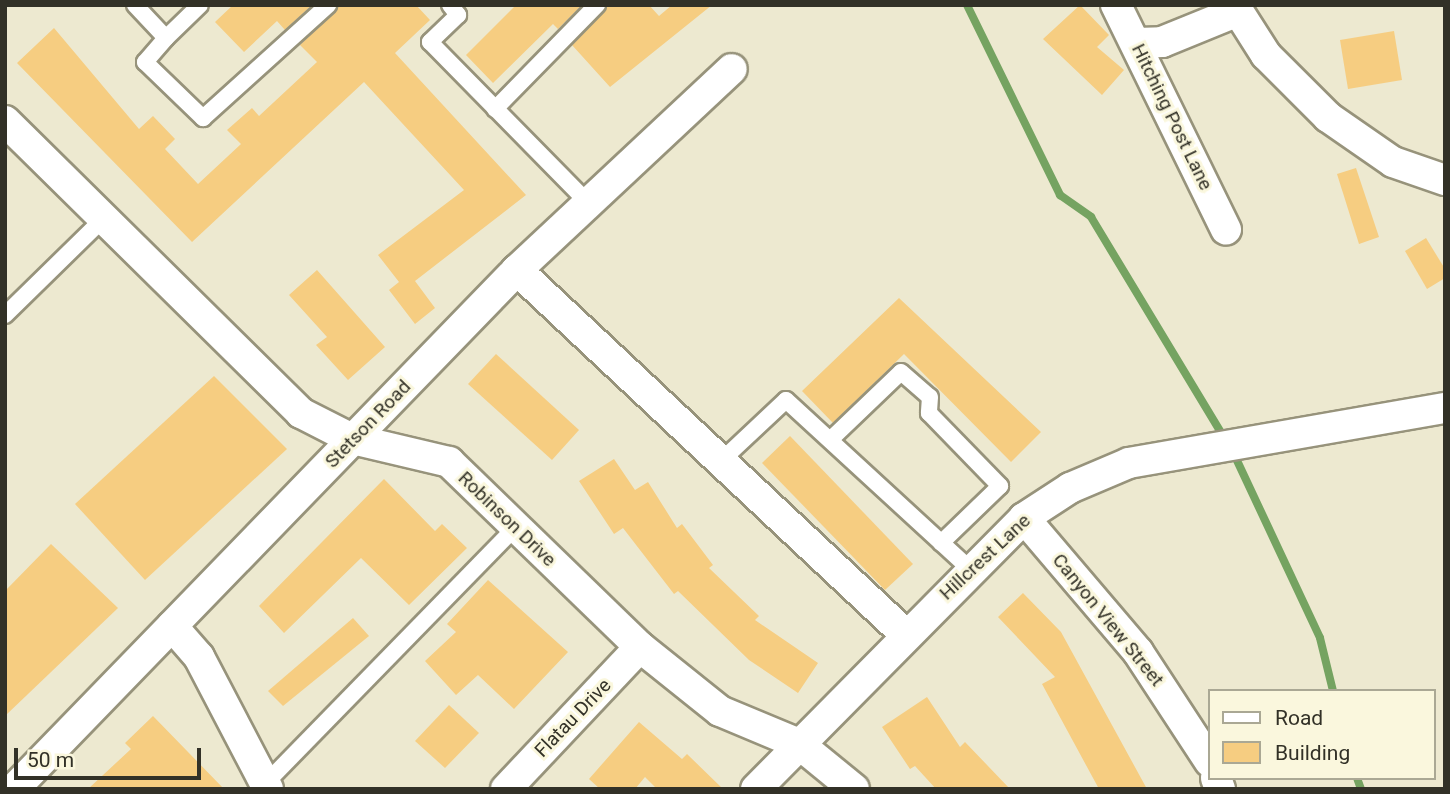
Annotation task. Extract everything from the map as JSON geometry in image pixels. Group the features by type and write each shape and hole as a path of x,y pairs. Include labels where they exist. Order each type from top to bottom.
{"street":[{"name":"Hitching Post Lane","path":"1116,5 1137,43 1226,230"},
{"path":"1137,43 1162,42 1238,8 1266,55 1328,117 1393,162 1445,180"},
{"name":"Stetson Road","path":"14,789 517,270 732,69"},
{"name":"Robinson Drive","path":"5,121 301,412 352,439 449,463 640,647 720,711 799,744 854,789"},
{"path":"517,270 904,633"},
{"name":"Hillcrest Lane","path":"756,789 904,633 1024,517 1070,488 1129,463 1445,408"},
{"name":"Canyon View Street","path":"1024,517 1138,652 1208,759"},
{"path":"172,626 199,657 265,787"},
{"name":"Flatau Drive","path":"506,789 640,647"}],"lane":[{"path":"135,5 166,38"},
{"path":"200,5 145,62 203,118 328,5"},
{"path":"495,108 597,5"},
{"path":"458,8 430,42 588,203"},
{"path":"5,315 104,218"},
{"path":"831,440 901,372 930,397 929,413 1000,486 941,543"},
{"path":"721,461 786,400 970,569"},
{"path":"265,787 516,527"}],"building":[{"path":"233,5 312,5 285,30 277,21 244,52 215,22"},
{"path":"338,5 416,5 430,20 395,53 526,195 415,281 435,308 415,324 389,290 399,282 378,255 464,190 364,82 192,242 17,63 54,28 139,129 153,116 175,139 165,149 198,184 241,144 227,130 252,108 259,116 317,62 300,45"},
{"path":"516,5 582,5 558,29 553,24 493,83 466,55"},
{"path":"607,5 649,5 659,16 672,5 712,5 610,87 572,45"},
{"path":"1080,5 1109,35 1097,47 1124,70 1102,95 1043,39"},
{"path":"1394,31 1402,80 1348,89 1340,40"},
{"path":"1356,168 1379,237 1359,244 1337,174"},
{"path":"1426,238 1445,269 1445,278 1427,289 1405,251"},
{"path":"317,270 385,347 348,380 316,345 327,337 289,295"},
{"path":"899,298 1041,432 1011,462 904,354 833,423 802,391"},
{"path":"496,354 579,430 552,460 468,384"},
{"path":"214,376 287,449 145,580 75,504"},
{"path":"790,436 913,564 885,590 762,463"},
{"path":"614,459 635,490 648,482 677,528 682,524 713,565 709,568 759,616 755,620 818,663 798,693 749,660 678,591 674,594 623,528 614,534 579,481"},
{"path":"384,479 435,531 442,524 467,548 409,605 361,558 284,633 259,606"},
{"path":"51,544 118,608 5,716 5,591"},
{"path":"488,580 568,652 514,709 478,675 456,695 425,661 456,632 447,624"},
{"path":"1023,593 1061,632 1147,789 1099,789 1042,684 1055,677 998,617"},
{"path":"353,618 369,636 283,706 268,691"},
{"path":"927,697 960,747 965,742 1010,789 936,789 915,766 910,769 882,727"},
{"path":"449,705 479,733 445,768 415,741"},
{"path":"153,716 224,789 88,789 131,749 125,743"},
{"path":"639,722 682,759 687,754 723,789 657,789 645,777 635,789 600,789 589,779"}],"waterway":[{"path":"967,5 1060,195 1091,217 1226,441"},
{"path":"1233,452 1320,638 1333,689"},
{"path":"1358,780 1361,789"}]}
